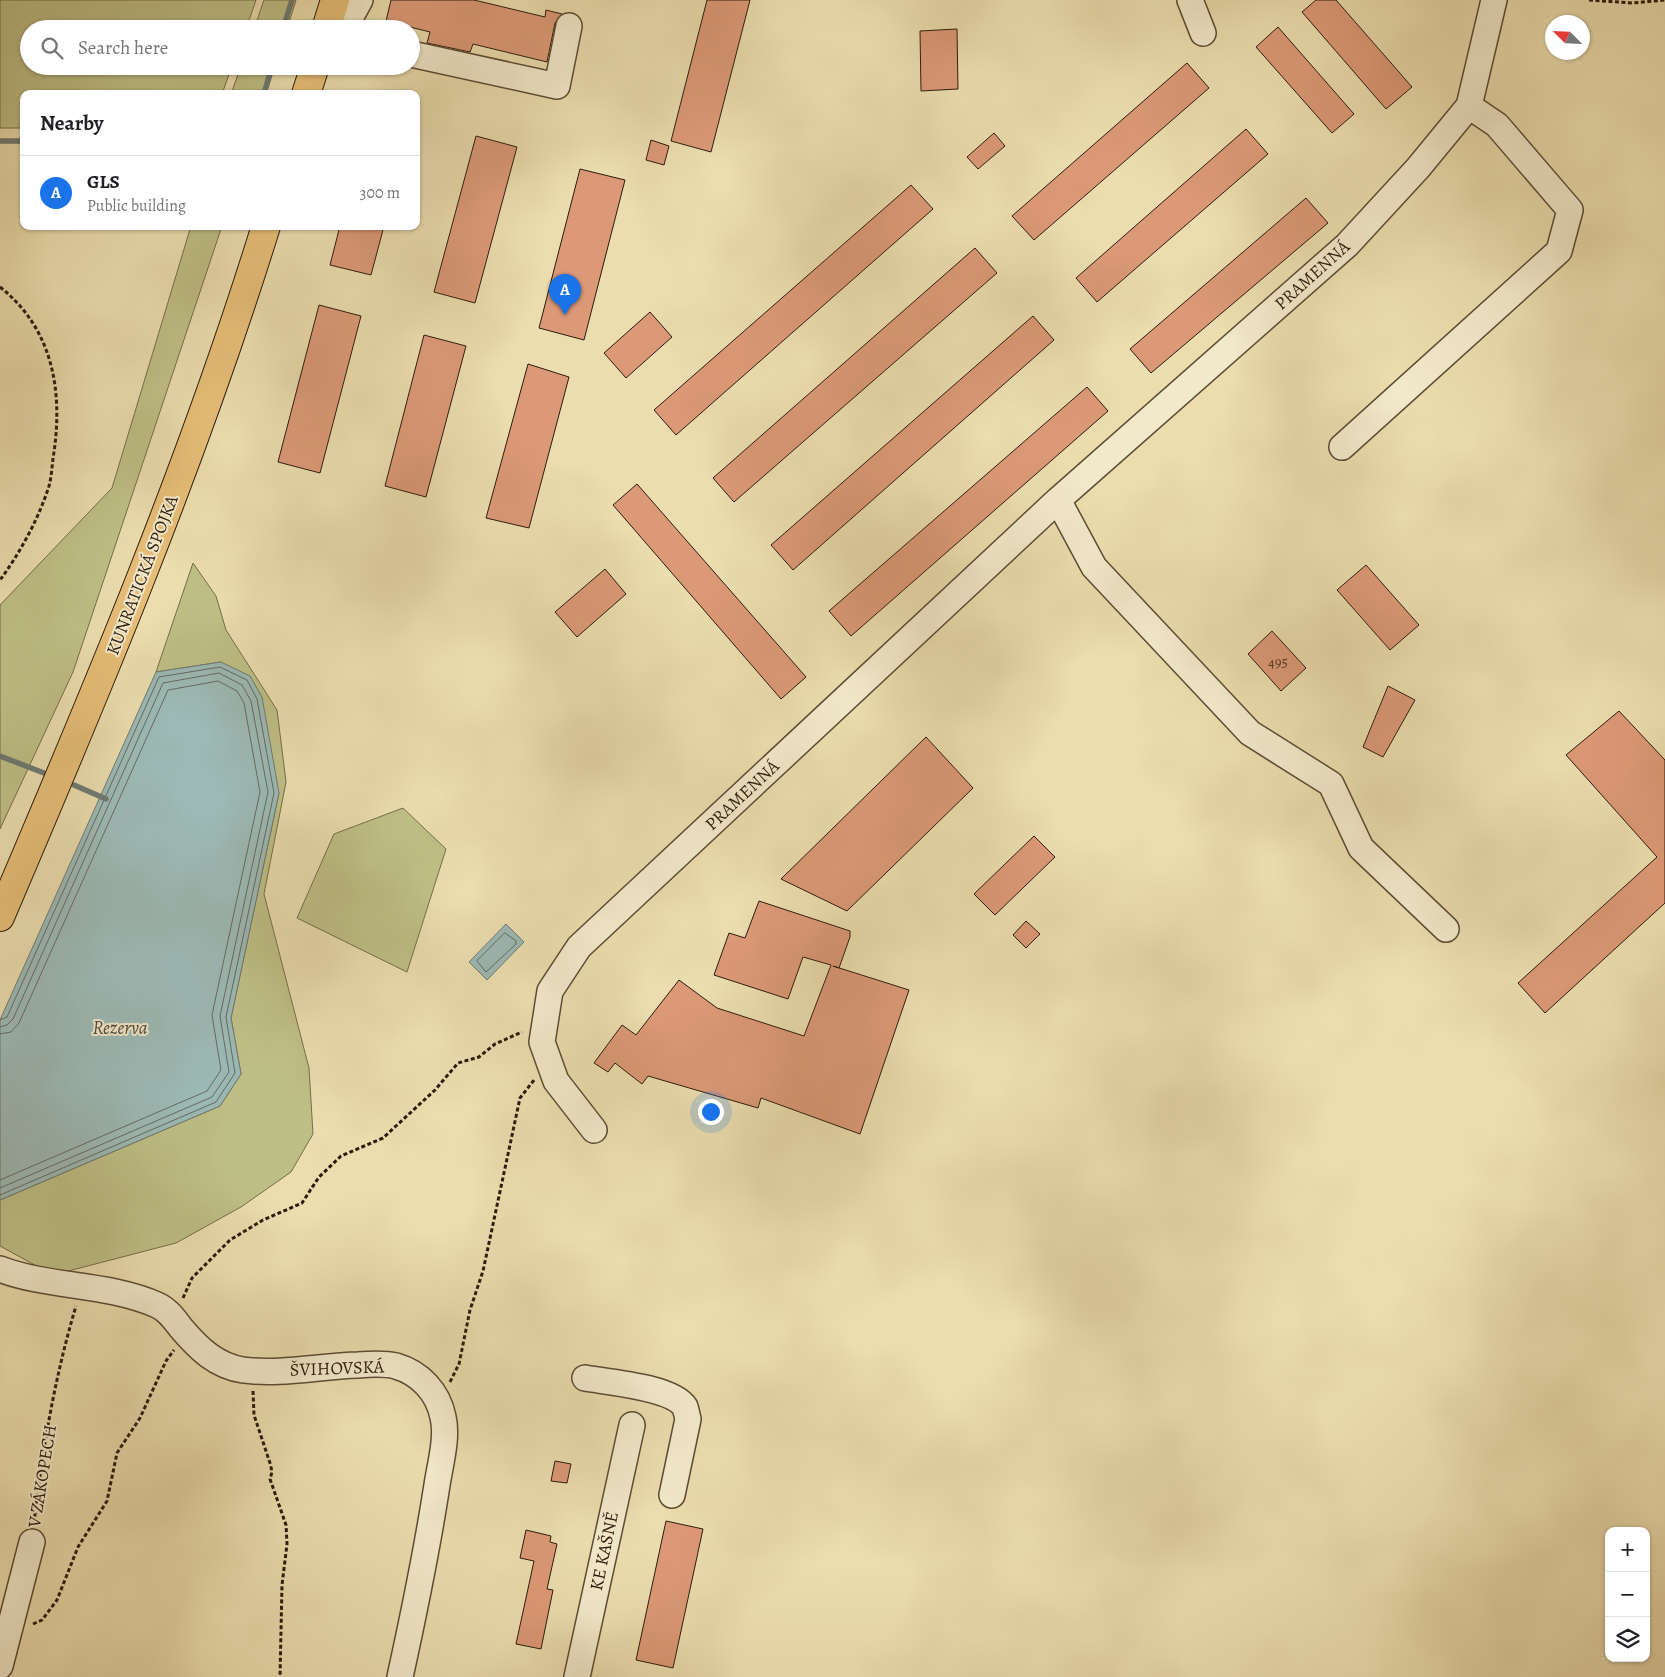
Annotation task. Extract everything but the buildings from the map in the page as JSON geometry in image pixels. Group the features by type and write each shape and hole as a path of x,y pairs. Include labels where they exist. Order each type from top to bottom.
{"main road":[{"path":"329,20 335,0"},
{"name":"KUNRATICKÁ SPOJKA","path":"0,917 80,729 164,522 240,311 265,230"}],"street":[{"path":"349,20 360,0"},
{"path":"1190,0 1203,33"},
{"name":"PRAMENNÁ","path":"594,1130 556,1081 542,1042 550,991 578,947 1058,500 1346,245 1418,168 1469,106 1494,0"},
{"path":"420,56 558,86 569,26"},
{"path":"1342,447 1559,251 1570,210 1496,125 1469,106"},
{"path":"1058,500 1094,567 1250,733 1331,784 1360,848 1446,929"},
{"name":"ŠVIHOVSKÁ","path":"0,1269 24,1278 82,1286 156,1304 168,1311 179,1325 212,1358 227,1366 254,1370 356,1365 395,1366 422,1380 430,1387 440,1405 444,1419 439,1471 426,1556 400,1677"},
{"path":"585,1378 659,1392 676,1399 685,1407 688,1419 672,1495"},
{"name":"KE KAŠNĚ","path":"577,1677 632,1425"},
{"name":"V ZÁKOPECH","path":"0,1666 32,1542"}],"path":[{"path":"1589,0 1632,3 1665,0"},
{"path":"0,287 15,298 43,340 56,383 57,428 49,485 31,527 0,580"},
{"path":"8,1635 42,1620 57,1600 78,1547 107,1501 117,1453 140,1418 166,1361 179,1325 192,1278 230,1240 264,1220 302,1203 320,1177 341,1156 383,1138 436,1090 458,1063 479,1057 495,1044 545,1022"},
{"path":"446,1390 458,1364 470,1310 483,1272 520,1098 549,1062"},
{"name":"V ZÁKOPECH","path":"32,1542 42,1465 63,1355 82,1286"},
{"path":"254,1370 254,1415 272,1472 270,1479 286,1526 286,1552 282,1585 280,1677"}],"green space":[{"path":"0,0 256,0 249,20 20,20 20,75 229,75 223,90 20,90 20,128 0,128"},
{"path":"264,0 296,0 290,20 257,20"},
{"path":"238,75 272,75 267,90 232,90"},
{"path":"190,230 221,230 73,672 0,829 0,605 112,488"},
{"path":"193,563 216,596 226,630 277,710 286,782 264,894 309,1068 313,1134 291,1172 241,1207 176,1243 53,1275 0,1246 0,1200 220,1106 241,1074 231,1018 279,793 221,662 156,672"},
{"path":"403,808 446,849 407,972 297,918 334,834"}],"water":[{"name":"Rezerva","path":"221,662 250,676 262,697 279,793 231,1018 241,1074 220,1106 0,1200 0,1020 156,672"},
{"path":"506,924 524,942 487,980 469,962"}],"waterway":[{"path":"286,20 292,0"},
{"path":"265,90 269,75"},
{"path":"0,141 20,141"},
{"path":"0,756 44,773"},
{"path":"74,785 106,799"}],"place":[{"name":"GLS","path":"565,315"}]}
